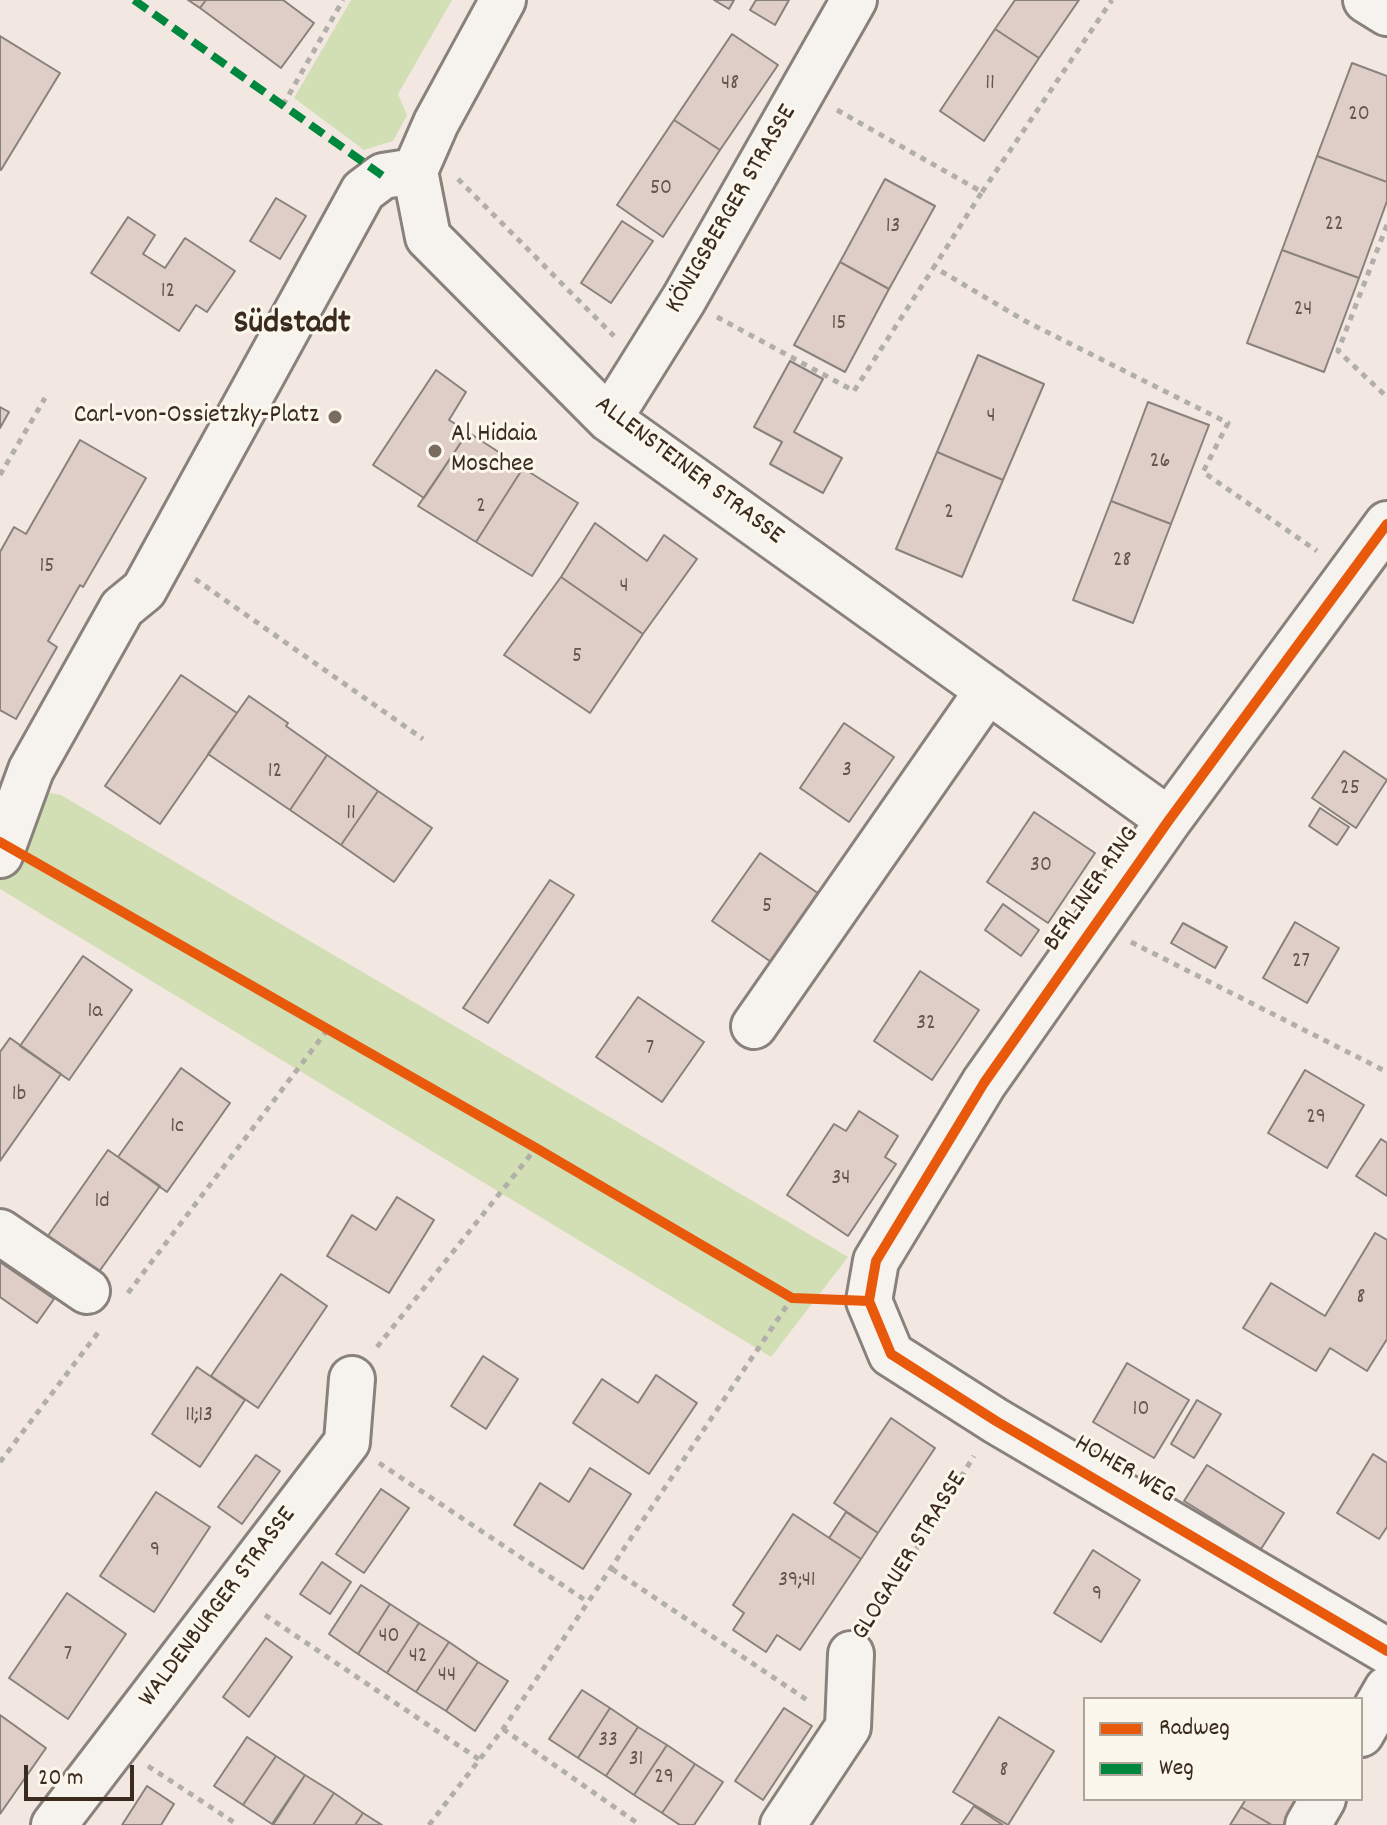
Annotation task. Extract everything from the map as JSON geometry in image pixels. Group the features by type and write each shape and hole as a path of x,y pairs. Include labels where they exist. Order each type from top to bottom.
{"street":[{"path":"3,850 31,770 122,608 144,590 363,191 383,176 420,159 503,0"},
{"name":"KÖNIGSBERGER STRASSE","path":"609,419 684,299 854,0"},
{"path":"1366,0 1387,13"},
{"name":"ALLENSTEINER STRASSE","path":"420,159 428,237 609,419 1169,820"},
{"name":"BERLINER RING","path":"869,1301 876,1261 984,1083 1169,820 1387,524"},
{"path":"754,1026 988,690"},
{"path":"0,1232 106,1303"},
{"name":"HOHER WEG","path":"869,1301 891,1354 996,1421 1387,1651"},
{"path":"347,1442 352,1379"},
{"name":"WALDENBURGER STRASSE","path":"54,1825 347,1442"},
{"name":"GLOGAUER STRASSE","path":"848,1727 851,1654"},
{"path":"1363,1731 1387,1689"},
{"path":"783,1825 848,1727"},
{"path":"1308,1825 1322,1801"}],"path":[{"path":"283,105 343,0"},
{"path":"684,299 854,391 982,192 1112,0"},
{"path":"801,90 982,192"},
{"path":"420,159 643,365"},
{"path":"1387,225 1338,351 1387,397"},
{"path":"934,267 1025,321 1228,423 1203,472 1350,574"},
{"path":"0,475 45,398"},
{"path":"163,556 423,739"},
{"path":"1096,924 1387,1072"},
{"path":"0,1462 106,1303 328,1029"},
{"path":"352,1379 536,1148"},
{"path":"429,1825 503,1729 792,1298"},
{"path":"347,1442 588,1602"},
{"path":"612,1569 848,1727"},
{"path":"231,1593 480,1760"},
{"path":"503,1729 640,1825"},
{"path":"115,1745 238,1825"}],"green space":[{"path":"351,0 452,0 398,94 407,115 393,141 364,150 294,98"},
{"path":"0,784 61,795 848,1257 771,1357 0,889"}],"building":[{"path":"188,0 206,0 200,8"},
{"path":"206,0 283,0 314,23 281,68 200,8"},
{"path":"714,0 734,0 729,9"},
{"path":"756,0 789,0 775,25 750,10"},
{"path":"1015,0 1079,0 1039,58 995,29"},
{"path":"995,29 1039,58 984,141 940,111"},
{"path":"732,34 778,65 720,150 674,120"},
{"path":"0,36 60,73 1,170 0,169"},
{"path":"1352,63 1387,76 1387,182 1317,156"},
{"path":"674,120 720,150 663,237 617,205"},
{"path":"1317,156 1387,182 1387,201 1359,278 1282,250"},
{"path":"885,179 935,206 889,289 840,262"},
{"path":"276,198 306,216 280,259 250,241"},
{"path":"128,217 155,235 143,254 165,268 185,238 235,271 207,312 196,305 179,331 91,273"},
{"path":"622,221 653,241 611,303 581,283"},
{"path":"1282,250 1359,278 1324,372 1247,343"},
{"path":"840,262 889,289 845,372 794,345"},
{"path":"978,355 1044,384 1003,480 937,452"},
{"path":"790,361 823,379 794,432 842,458 823,493 770,464 782,442 754,427"},
{"path":"436,370 466,392 449,420 468,432 424,498 373,465"},
{"path":"1148,402 1209,425 1171,524 1111,501"},
{"path":"0,407 9,412 0,428"},
{"path":"468,432 523,468 476,542 418,506"},
{"path":"80,440 146,478 48,641 57,647 16,719 0,710 0,552 14,527 26,534"},
{"path":"937,452 1003,480 962,577 896,549"},
{"path":"523,468 578,503 532,576 476,542"},
{"path":"1111,501 1171,524 1133,623 1073,600"},
{"path":"595,523 647,561 664,535 697,559 643,634 561,577"},
{"path":"561,577 643,634 590,713 504,655"},
{"path":"181,675 237,713 160,824 105,786"},
{"path":"249,696 327,755 290,810 208,754"},
{"path":"844,723 894,757 849,822 800,788"},
{"path":"1344,751 1387,780 1356,828 1312,798"},
{"path":"327,755 378,791 341,845 290,810"},
{"path":"378,791 432,828 394,882 341,845"},
{"path":"1320,808 1349,827 1337,845 1309,826"},
{"path":"1034,812 1095,853 1048,923 987,882"},
{"path":"760,853 822,896 774,964 712,921"},
{"path":"550,880 574,895 488,1023 463,1008"},
{"path":"1003,904 1039,930 1021,956 985,930"},
{"path":"1295,922 1339,948 1307,1003 1263,978"},
{"path":"1183,923 1227,947 1215,968 1171,943"},
{"path":"83,956 132,990 69,1080 20,1046"},
{"path":"920,971 979,1010 932,1080 874,1041"},
{"path":"638,997 704,1042 662,1102 596,1057"},
{"path":"10,1038 61,1074 0,1161 0,1052"},
{"path":"181,1068 230,1103 167,1192 118,1157"},
{"path":"1305,1070 1364,1105 1327,1168 1268,1133"},
{"path":"859,1111 898,1136 885,1157 896,1164 848,1236 787,1195 834,1124 846,1131"},
{"path":"1381,1139 1387,1143 1387,1196 1356,1176"},
{"path":"108,1150 160,1186 96,1276 45,1240"},
{"path":"397,1197 434,1220 389,1293 327,1256 352,1215 376,1230"},
{"path":"1375,1233 1387,1240 1387,1339 1367,1371 1330,1348 1316,1371 1243,1328 1271,1283 1325,1316"},
{"path":"0,1262 54,1299 37,1323 0,1297"},
{"path":"281,1274 327,1306 258,1408 211,1376"},
{"path":"483,1356 518,1379 486,1429 451,1406"},
{"path":"1127,1363 1189,1400 1154,1458 1093,1422"},
{"path":"197,1367 245,1400 200,1467 152,1434"},
{"path":"656,1375 697,1403 649,1474 573,1423 602,1379 638,1403"},
{"path":"1197,1400 1221,1414 1194,1458 1171,1444"},
{"path":"891,1418 935,1448 878,1533 834,1503"},
{"path":"1373,1454 1387,1463 1387,1527 1379,1539 1337,1513"},
{"path":"256,1455 280,1471 242,1524 218,1507"},
{"path":"1207,1465 1284,1513 1261,1549 1184,1501"},
{"path":"590,1468 631,1494 583,1569 514,1525 540,1483 569,1502"},
{"path":"381,1489 409,1508 364,1573 336,1554"},
{"path":"156,1492 210,1527 154,1612 100,1576"},
{"path":"846,1512 878,1533 861,1559 829,1538"},
{"path":"793,1514 861,1559 800,1650 777,1635 766,1652 733,1630 744,1613 733,1605"},
{"path":"1093,1550 1140,1580 1101,1642 1054,1613"},
{"path":"322,1562 351,1582 330,1614 300,1594"},
{"path":"361,1585 390,1604 358,1654 329,1634"},
{"path":"67,1593 126,1634 68,1719 9,1678"},
{"path":"390,1604 419,1623 387,1673 358,1654"},
{"path":"419,1623 449,1642 416,1692 387,1673"},
{"path":"266,1638 292,1657 249,1717 223,1697"},
{"path":"449,1642 478,1662 446,1711 416,1692"},
{"path":"478,1662 508,1681 475,1731 446,1711"},
{"path":"582,1690 610,1708 578,1758 549,1739"},
{"path":"610,1708 638,1727 606,1776 578,1758"},
{"path":"784,1708 812,1726 763,1800 735,1781"},
{"path":"0,1715 46,1748 0,1814"},
{"path":"999,1717 1054,1751 1008,1825 953,1792"},
{"path":"638,1727 667,1745 634,1795 606,1776"},
{"path":"247,1737 276,1756 243,1805 214,1786"},
{"path":"667,1745 695,1764 662,1813 634,1795"},
{"path":"276,1756 305,1775 272,1824 243,1805"},
{"path":"695,1764 723,1782 694,1825 680,1825 662,1813"},
{"path":"305,1775 334,1793 313,1825 273,1825"},
{"path":"147,1786 174,1804 161,1825 122,1825"},
{"path":"334,1793 363,1813 355,1825 313,1825"},
{"path":"1245,1801 1303,1801 1289,1825 1272,1825 1241,1807"},
{"path":"974,1806 1003,1825 961,1825"},
{"path":"1241,1807 1272,1825 1230,1825"},
{"path":"363,1813 382,1825 355,1825"}],"marked path":[{"path":"134,0 383,176"}],"cycle path":[{"path":"869,1301 876,1261 984,1083 1169,820 1387,524"},
{"path":"0,842 792,1298 869,1301"},
{"path":"869,1301 891,1354 996,1421 1387,1651"}],"place":[{"name":"Carl-von-Ossietzky-Platz","path":"335,417"},
{"name":"Al Hidaia Moschee","path":"435,451"}],"district":[{"name":"Südstadt","path":"292,326"}]}
